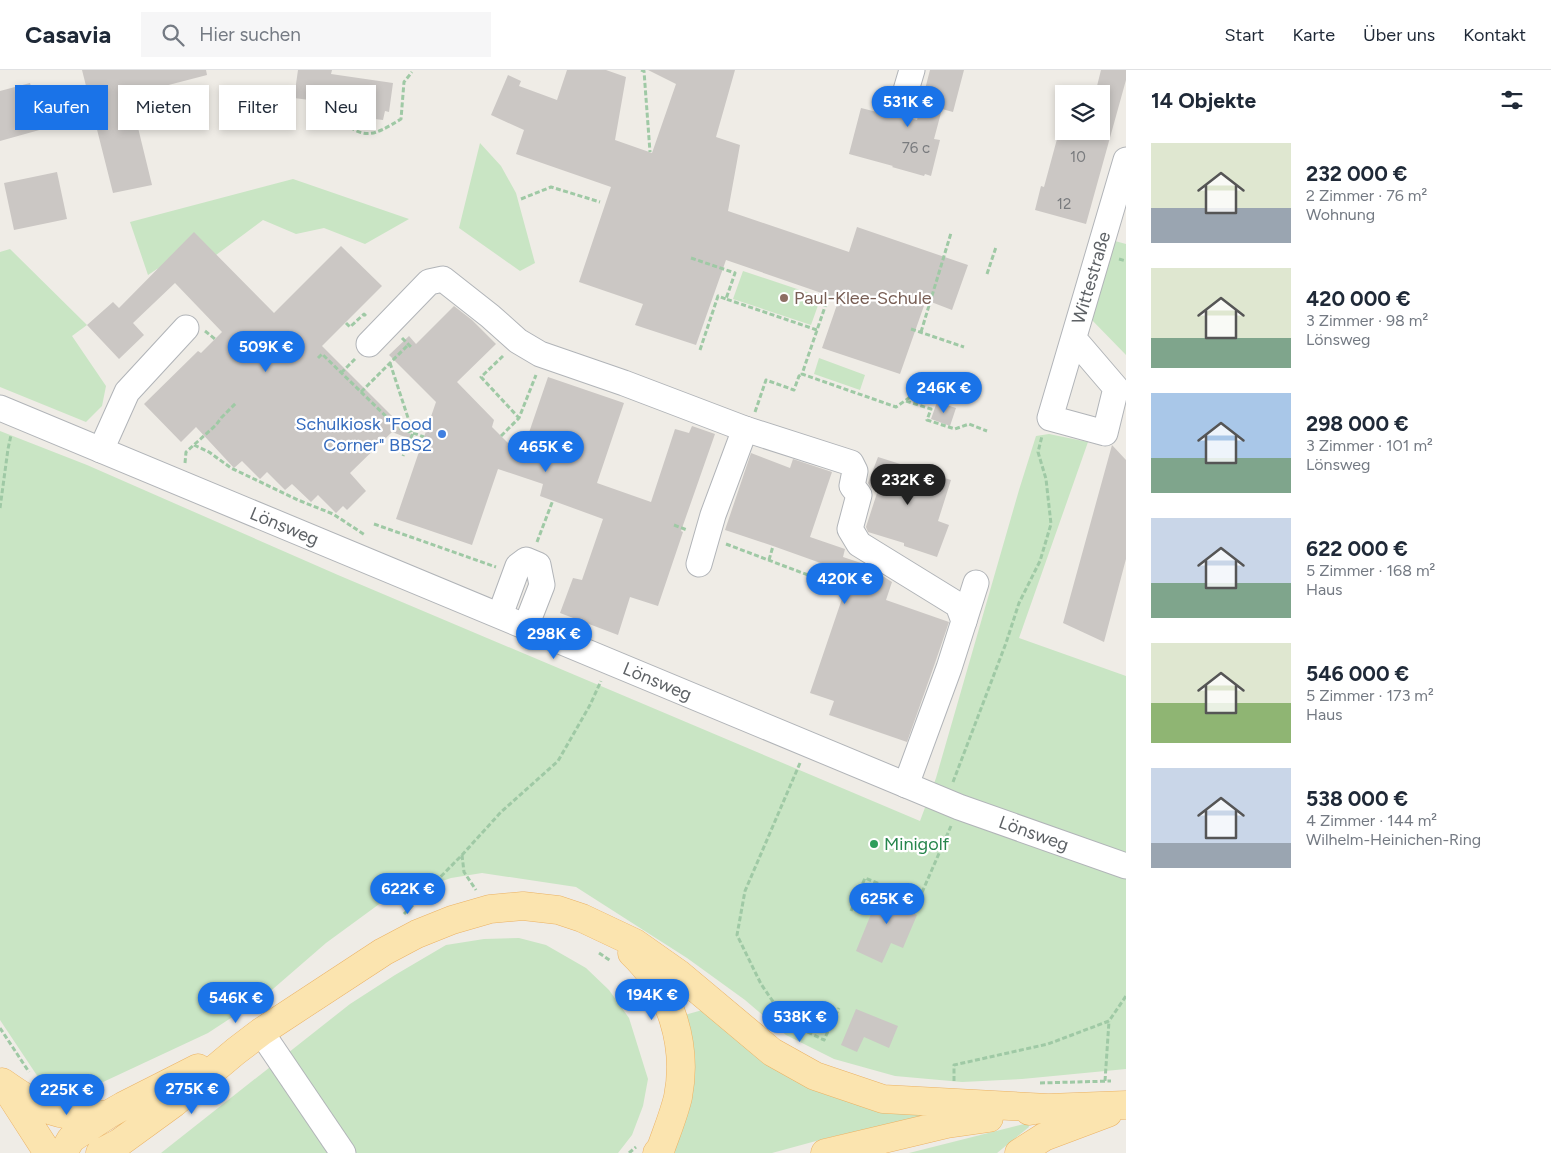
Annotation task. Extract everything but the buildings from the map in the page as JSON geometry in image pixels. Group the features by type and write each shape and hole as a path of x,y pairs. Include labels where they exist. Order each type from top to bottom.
{"main road":[{"path":"111,1150 174,1102 236,1050 383,952 417,934 452,920 490,909 523,906 558,910 582,918 635,943 678,974 772,1052 815,1076 883,1099 1044,1096 1124,1098"},
{"path":"582,918 626,947 645,966 659,987 672,1013 678,1036 681,1061 678,1097 661,1148 649,1148"},
{"path":"63,1153 71,1139 109,1114 236,1050"},
{"path":"1,1080 25,1098 56,1113 77,1116 109,1114"},
{"path":"1,1080 48,1153"},
{"path":"825,1153 947,1124 1044,1096"},
{"path":"1018,1153 1124,1098"}],"street":[{"path":"904,97 912,70"},
{"name":"Wittestraße","path":"1074,339 1116,388 1106,433 1050,418 1126,160"},
{"path":"369,344 429,282 443,279 518,341 544,356 749,423 851,463 855,471 852,486 859,495 850,529 859,544 958,605 964,620"},
{"path":"101,450 127,392 186,328"},
{"name":"Lönsweg","path":"8,411 906,785 953,804 1126,866"},
{"path":"698,564 713,515 749,423"},
{"path":"500,615 523,568 538,565 542,585 526,626"},
{"path":"906,785 949,668 976,583"},
{"path":"261,1032 343,1153"}],"path":[{"path":"641,70 644,71 650,152"},
{"path":"353,130 362,133 378,133 400,119 404,82 412,72"},
{"path":"521,198 551,187 600,202"},
{"path":"921,332 951,233"},
{"path":"987,274 996,247"},
{"path":"691,258 735,273 726,299"},
{"path":"749,423 766,380 794,390 799,376 802,374 829,295"},
{"path":"700,350 718,296 817,330"},
{"path":"911,329 964,347"},
{"path":"518,341 480,377 519,418"},
{"path":"361,392 408,345"},
{"path":"318,358 322,354 397,427 424,437"},
{"path":"501,436 519,418 544,356"},
{"path":"390,363 413,433 403,456"},
{"path":"802,374 896,407 936,380 953,379"},
{"path":"906,401 931,409 927,420 955,429 969,424 987,431"},
{"path":"177,482 186,460 186,452 216,425 236,403"},
{"path":"0,508 8,449 8,411"},
{"path":"913,913 953,804 1019,603 1040,561 1051,524 1046,479 1038,452 1044,430 1050,418"},
{"path":"194,446 209,452 230,468 333,514 368,538"},
{"path":"374,524 523,568 553,500"},
{"path":"674,525 845,589"},
{"path":"768,560 773,546"},
{"path":"402,916 501,812 558,761 590,705 609,661"},
{"path":"808,744 744,891 737,935 760,984 787,1022 824,1040 839,1008"},
{"path":"462,855 464,872 480,894"},
{"path":"852,911 866,878 919,900"},
{"path":"593,949 614,963"},
{"path":"1105,1081 1108,1021 1126,996"},
{"path":"954,1087 954,1065 1048,1044 1108,1021"},
{"path":"1044,1096 1105,1081"},
{"path":"1105,1081 1124,1098"},
{"path":"629,1153 649,1148"}],"green space":[{"path":"480,143 501,166 516,193 535,263 520,271 459,228"},
{"path":"293,179 409,219 365,244 324,228 296,234 263,220 216,255 157,269 148,275 130,222"},
{"path":"1115,241 1126,244 1126,355 1090,318"},
{"path":"10,249 87,325 72,336 106,386 102,406 86,422 0,387 0,252"},
{"path":"743,271 821,297 811,325 733,299"},
{"path":"819,358 865,375 860,390 814,374"},
{"path":"0,431 87,465 338,575 920,821 936,778 1036,436 1049,434 1088,442 1019,638 1126,676 1126,1069 1022,1079 962,1082 895,1076 834,1059 786,1035 745,1000 687,958 576,887 482,873 451,878 382,902 326,943 266,995 208,1033 56,1104 0,1020"},
{"path":"519,938 546,945 586,968 609,990 629,1018 648,1079 643,1106 632,1135 618,1153 161,1153 350,1004 395,975 446,945 484,939"},
{"path":"706,1009 744,1040 938,1113 827,1138 772,1153 670,1153 681,1016"},
{"path":"1028,1123 1029,1127 997,1153 909,1153"}],"place":[{"name":"Paul-Klee-Schule","path":"784,298"},
{"name":"Schulkiosk \"Food Corner\" BBS2","path":"442,434"},
{"name":"Minigolf","path":"874,844"}]}
